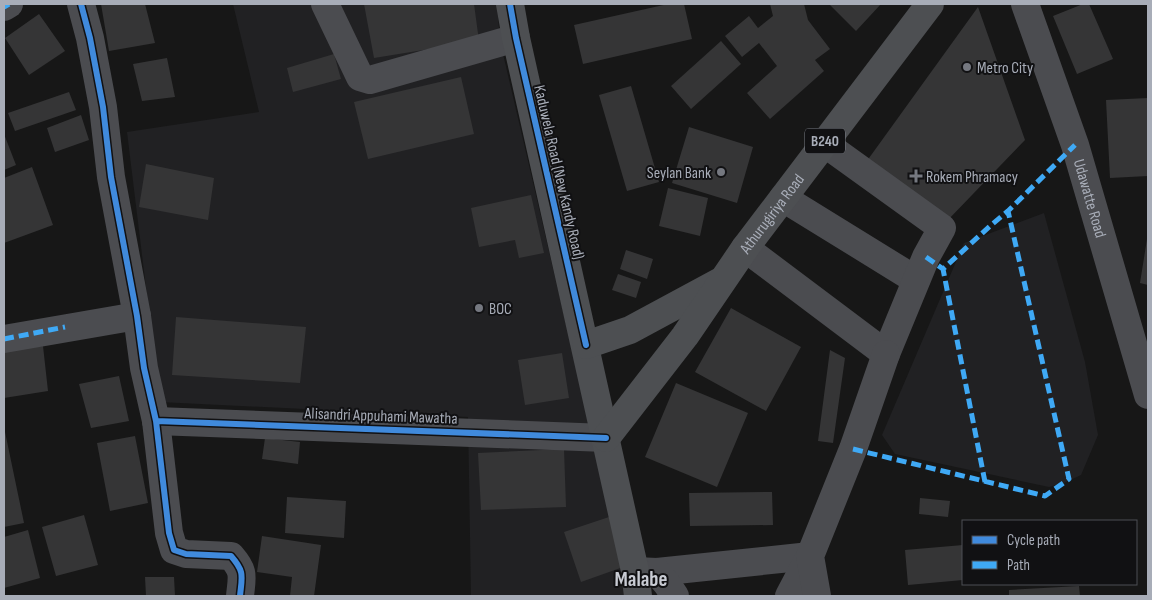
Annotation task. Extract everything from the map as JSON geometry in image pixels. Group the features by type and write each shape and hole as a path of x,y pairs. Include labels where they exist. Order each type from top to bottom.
{"main road":[{"name":"Kaduwela Road (New Kandy Road)","path":"510,4 606,438 643,580"},
{"name":"Athurugiriya Road","path":"606,438 685,336 722,280 824,142 930,4"},
{"name":"Athurugiriya Road","path":"586,345 630,330 722,280"}],"street":[{"path":"4,7 9,4"},
{"path":"81,4 90,38 103,107 110,177 137,316 144,368 156,420 169,533 174,550 186,554 231,556 241,567 240,596"},
{"path":"324,4 360,77 370,80 516,38"},
{"name":"Udawatte Road","path":"1025,4 1076,145 1148,396"},
{"path":"789,596 810,556 853,449 886,354 916,280 942,228 824,142"},
{"path":"783,198 916,280"},
{"path":"745,248 886,354"},
{"path":"4,338 137,316"},
{"name":"Alisandri Appuhami Mawatha","path":"156,420 606,438"},
{"path":"643,580 810,556"},
{"path":"810,556 817,596"},
{"path":"643,580 668,584 675,596"}],"shaded area":[{"path":"233,4 497,4 500,41 624,573 626,596 471,596 468,417 160,402 127,132 259,112"},
{"path":"1044,213 1085,362 1098,435 1081,475 1064,483 1049,487 895,454 882,435 964,243"}],"building":[{"path":"101,4 145,4 155,43 109,51"},
{"path":"364,4 474,4 479,41 374,58"},
{"path":"668,4 684,4 692,39 583,64 574,25"},
{"path":"770,4 804,4 808,20 830,49 815,60 824,71 770,119 747,93 777,66 759,43 742,57 725,36 749,16 758,28 773,16"},
{"path":"829,4 881,4 856,31"},
{"path":"1083,4 1089,4 1113,59 1077,74 1053,16"},
{"name":"Metro City","path":"978,7 1025,140 946,222 864,165"},
{"path":"39,14 65,51 29,75 5,38"},
{"path":"721,41 741,64 691,109 671,86"},
{"path":"334,54 341,79 293,92 287,68"},
{"path":"167,58 175,97 142,101 133,64"},
{"path":"461,77 474,134 368,159 354,102"},
{"path":"631,86 659,182 627,191 599,95"},
{"path":"69,92 76,110 15,131 8,113"},
{"path":"1148,98 1148,176 1110,178 1106,100"},
{"path":"81,115 89,140 55,152 47,128"},
{"path":"689,127 753,147 737,203 672,183"},
{"path":"4,134 16,165 4,170"},
{"path":"146,164 214,178 208,220 139,207"},
{"path":"32,167 53,225 4,243 4,178"},
{"path":"668,188 708,198 700,236 659,226"},
{"path":"531,195 544,253 519,258 515,240 479,247 471,208"},
{"path":"1148,239 1148,285 1140,283"},
{"path":"626,250 653,259 647,279 620,269"},
{"path":"618,274 641,282 636,298 612,290"},
{"path":"731,308 801,347 766,411 695,372"},
{"path":"176,317 306,327 300,383 172,375"},
{"path":"43,346 48,391 4,398 4,351"},
{"path":"830,350 845,358 833,443 818,441"},
{"path":"562,353 569,398 525,405 518,360"},
{"path":"119,376 129,421 91,428 79,384"},
{"path":"676,383 748,413 717,487 645,457"},
{"path":"4,427 24,523 4,527"},
{"path":"135,436 148,503 110,511 97,443"},
{"path":"265,438 300,442 298,464 262,459"},
{"path":"564,449 566,507 481,510 478,453"},
{"path":"772,492 773,525 690,526 689,493"},
{"path":"287,497 346,501 344,538 285,533"},
{"path":"920,498 950,501 948,517 919,514"},
{"path":"84,515 98,565 56,576 42,527"},
{"path":"609,517 626,566 581,582 564,532"},
{"path":"28,530 40,578 4,588 4,537"},
{"path":"262,536 321,545 314,596 290,596 292,577 257,572"},
{"path":"962,545 962,580 908,585 905,550"},
{"path":"145,577 174,577 175,596 146,596"},
{"path":"1079,586 1080,596 1009,596 1009,590"}],"marked path":[{"path":"4,7 9,4"},
{"path":"985,482 943,269 1008,211 1075,145"},
{"path":"853,449 1045,496 1069,479 1008,211"},
{"path":"926,257 943,269"},
{"path":"4,339 65,327"}],"cycle path":[{"path":"81,4 90,38 103,107 111,177 137,316 144,368 156,421 169,533 174,550 186,554 231,556 239,566 242,574 240,596"},
{"path":"510,4 516,38 586,345"},
{"path":"156,421 606,438"}],"place":[{"name":"Metro City","path":"967,67"},
{"name":"Seylan Bank","path":"721,172"},
{"name":"Rokem Phramacy","path":"916,176"},
{"name":"BOC","path":"479,308"}],"district":[{"name":"Malabe","path":"641,579"}]}
